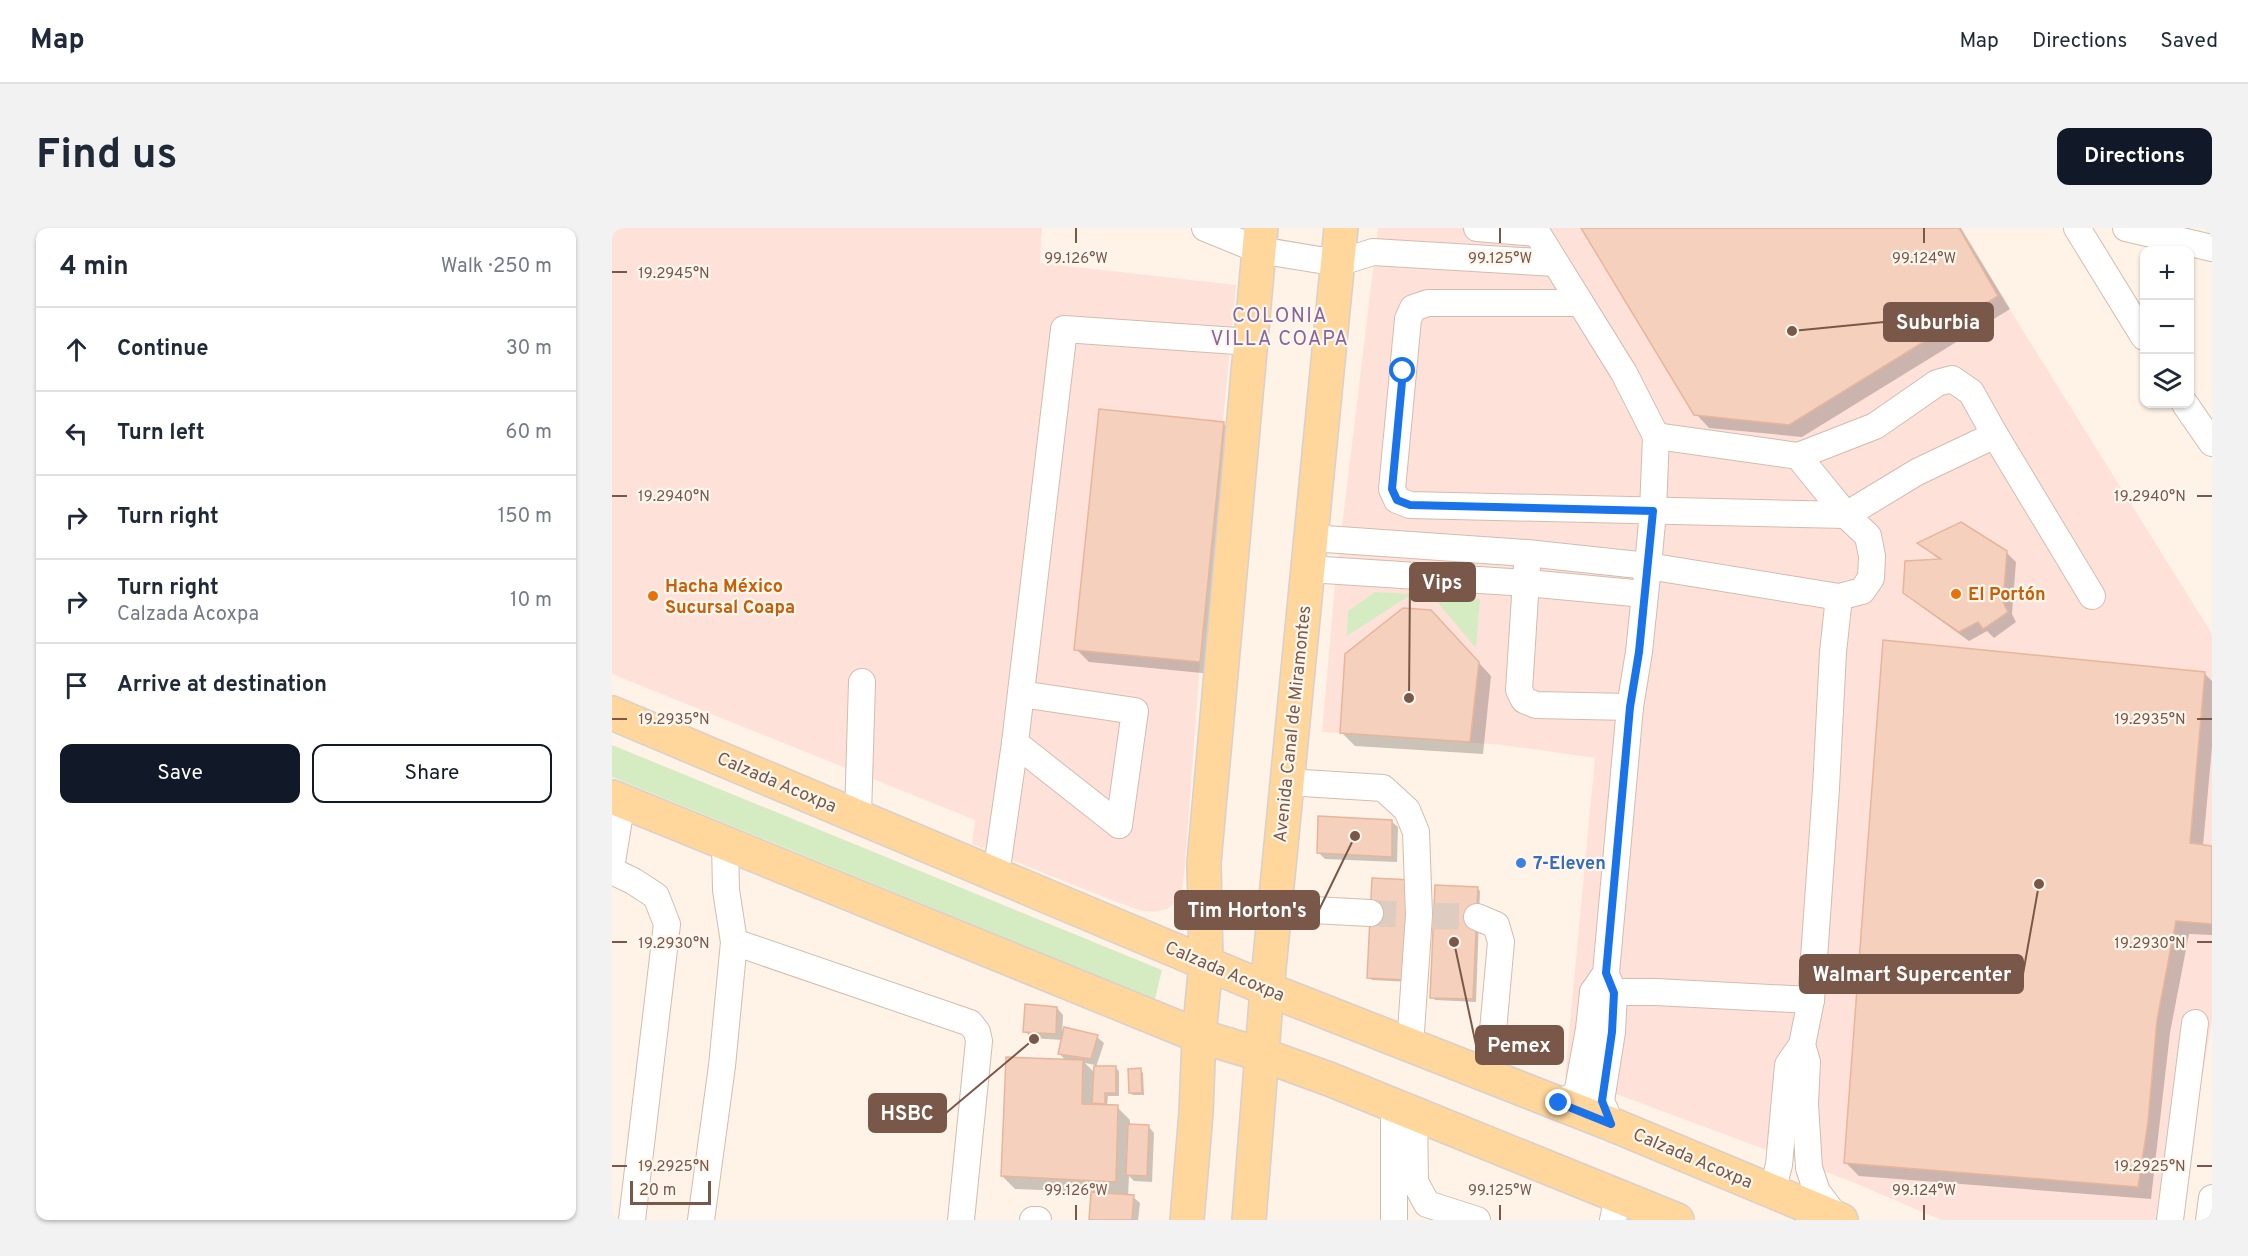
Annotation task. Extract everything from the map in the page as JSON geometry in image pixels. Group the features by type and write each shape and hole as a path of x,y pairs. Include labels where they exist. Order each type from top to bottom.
{"main road":[{"name":"Avenida Canal de Miramontes","path":"1249,1220 1267,989 1341,228"},
{"path":"1187,1220 1206,962 1204,863 1260,239"},
{"name":"Calzada Acoxpa","path":"612,713 1267,989 1410,1046 1489,1074 1839,1219"},
{"path":"617,799 725,841 1199,1036 1329,1078 1404,1109 1615,1208 1677,1220"}],"street":[{"path":"1205,228 1260,239 1338,263 1373,252 1555,263"},
{"path":"1477,228 1536,230 1624,373 1656,436 1648,566 1639,652 1630,707 1604,986 1589,1029 1577,1094 1559,1103"},
{"path":"2077,228 2140,329"},
{"path":"2126,228 2212,248"},
{"path":"1580,303 1428,303 1413,308 1408,319 1392,489 1397,500 1410,505 1846,515 1917,472 1995,435"},
{"path":"996,875 1015,743 1064,329 1251,342"},
{"path":"1656,436 1798,456 1875,426 1937,383 1952,379 1971,392 2092,596"},
{"path":"2188,408 2212,443"},
{"path":"1309,554 1527,553 1648,566 1839,597 1862,591 1871,578 1872,556 1868,536 1846,515 1798,456"},
{"path":"1527,553 1519,690 1524,700 1536,705 1630,707"},
{"path":"1309,554 1527,583 1644,594"},
{"path":"1772,1191 1779,1165 1788,1065 1802,1045 1811,1000 1833,652 1839,597"},
{"path":"858,816 862,682"},
{"path":"1015,743 1119,825 1136,711 1021,694"},
{"path":"1287,782 1383,788 1407,810 1416,832 1421,915 1410,1046"},
{"path":"612,862 617,799"},
{"path":"702,1220 722,1066 734,942 726,890 725,841"},
{"path":"612,871 656,896 666,924 632,1220"},
{"path":"1275,908 1370,913"},
{"path":"1477,917 1496,925 1501,942 1489,1074"},
{"path":"734,942 970,1023 977,1032 979,1041 961,1220"},
{"path":"1604,986 1656,992 1811,1000"},
{"path":"1604,986 1612,1032 1602,1101 1611,1124"},
{"path":"2170,1220 2195,1023"},
{"path":"1802,1045 1807,1062 1805,1104 1809,1168 1817,1192 1839,1219"},
{"path":"1404,1109 1415,1182 1427,1204 1472,1218"},
{"path":"1394,1220 1404,1109"},
{"path":"2209,1220 2212,1198"},
{"path":"1033,1220 1038,1220"}],"shaded area":[{"path":"612,228 1042,228 1040,263 1236,285 1200,662 1185,864 1182,891 1178,901 1167,909 1154,912 1142,911 1119,903 972,844 975,820 612,674"},
{"path":"1378,228 1959,228 2212,634 2212,1021 2187,1165 2182,1220 1941,1220 1855,1183 1565,1075 1595,758 1504,745 1322,732 1335,585"}],"green space":[{"path":"1375,592 1412,594 1347,636 1348,611"},
{"path":"1433,597 1480,599 1476,648"},
{"path":"612,745 1162,970 1155,999 612,777"}],"building":[{"path":"1581,228 1959,228 1998,296 1789,425 1694,415"},
{"path":"1099,409 1224,422 1200,662 1074,650"},
{"path":"1961,522 2007,551 2003,602 2008,612 1983,629 1978,622 1959,632 1903,593 1905,561 1941,559 1917,543"},
{"path":"1403,608 1431,610 1479,662 1470,742 1340,733 1345,654"},
{"path":"1883,640 2205,672 2190,843 2212,846 2212,924 2176,921 2157,1020 2148,1122 2138,1187 1844,1163"},
{"path":"1318,816 1392,820 1392,857 1317,853"},
{"path":"1372,878 1412,880 1407,980 1367,978"},
{"path":"1435,885 1478,887 1473,999 1430,998"},
{"path":"1025,1004 1057,1007 1056,1034 1023,1032"},
{"path":"1064,1027 1098,1035 1091,1059 1058,1054"},
{"path":"1006,1057 1083,1060 1082,1104 1118,1105 1116,1182 1001,1176"},
{"path":"1094,1066 1116,1066 1116,1093 1105,1093 1105,1104 1092,1103"},
{"path":"1141,1068 1142,1093 1129,1093 1128,1069"},
{"path":"1128,1124 1149,1125 1147,1176 1126,1175"},
{"path":"1091,1192 1134,1195 1132,1220 1089,1220"}],"tunnel":[{"path":"1370,913 1410,915"},
{"path":"1433,916 1477,917"}],"place":[{"name":"Suburbia","path":"1792,331"},
{"name":"El Portón","path":"1956,594"},
{"name":"Hacha México Sucursal Coapa","path":"653,596"},
{"name":"Vips","path":"1409,698"},
{"name":"Tim Horton's","path":"1355,836"},
{"name":"7-Eleven","path":"1521,863"},
{"name":"Walmart Supercenter","path":"2039,884"},
{"name":"Pemex","path":"1454,942"},
{"name":"HSBC","path":"1034,1039"}],"district":[{"name":"COLONIA VILLA COAPA","path":"1280,326"}],"route":[{"path":"1403,371 1392,489 1397,500 1410,505 1653,511 1639,652 1630,707 1606,973 1614,993 1612,1032 1602,1101 1611,1124 1559,1103"}]}
